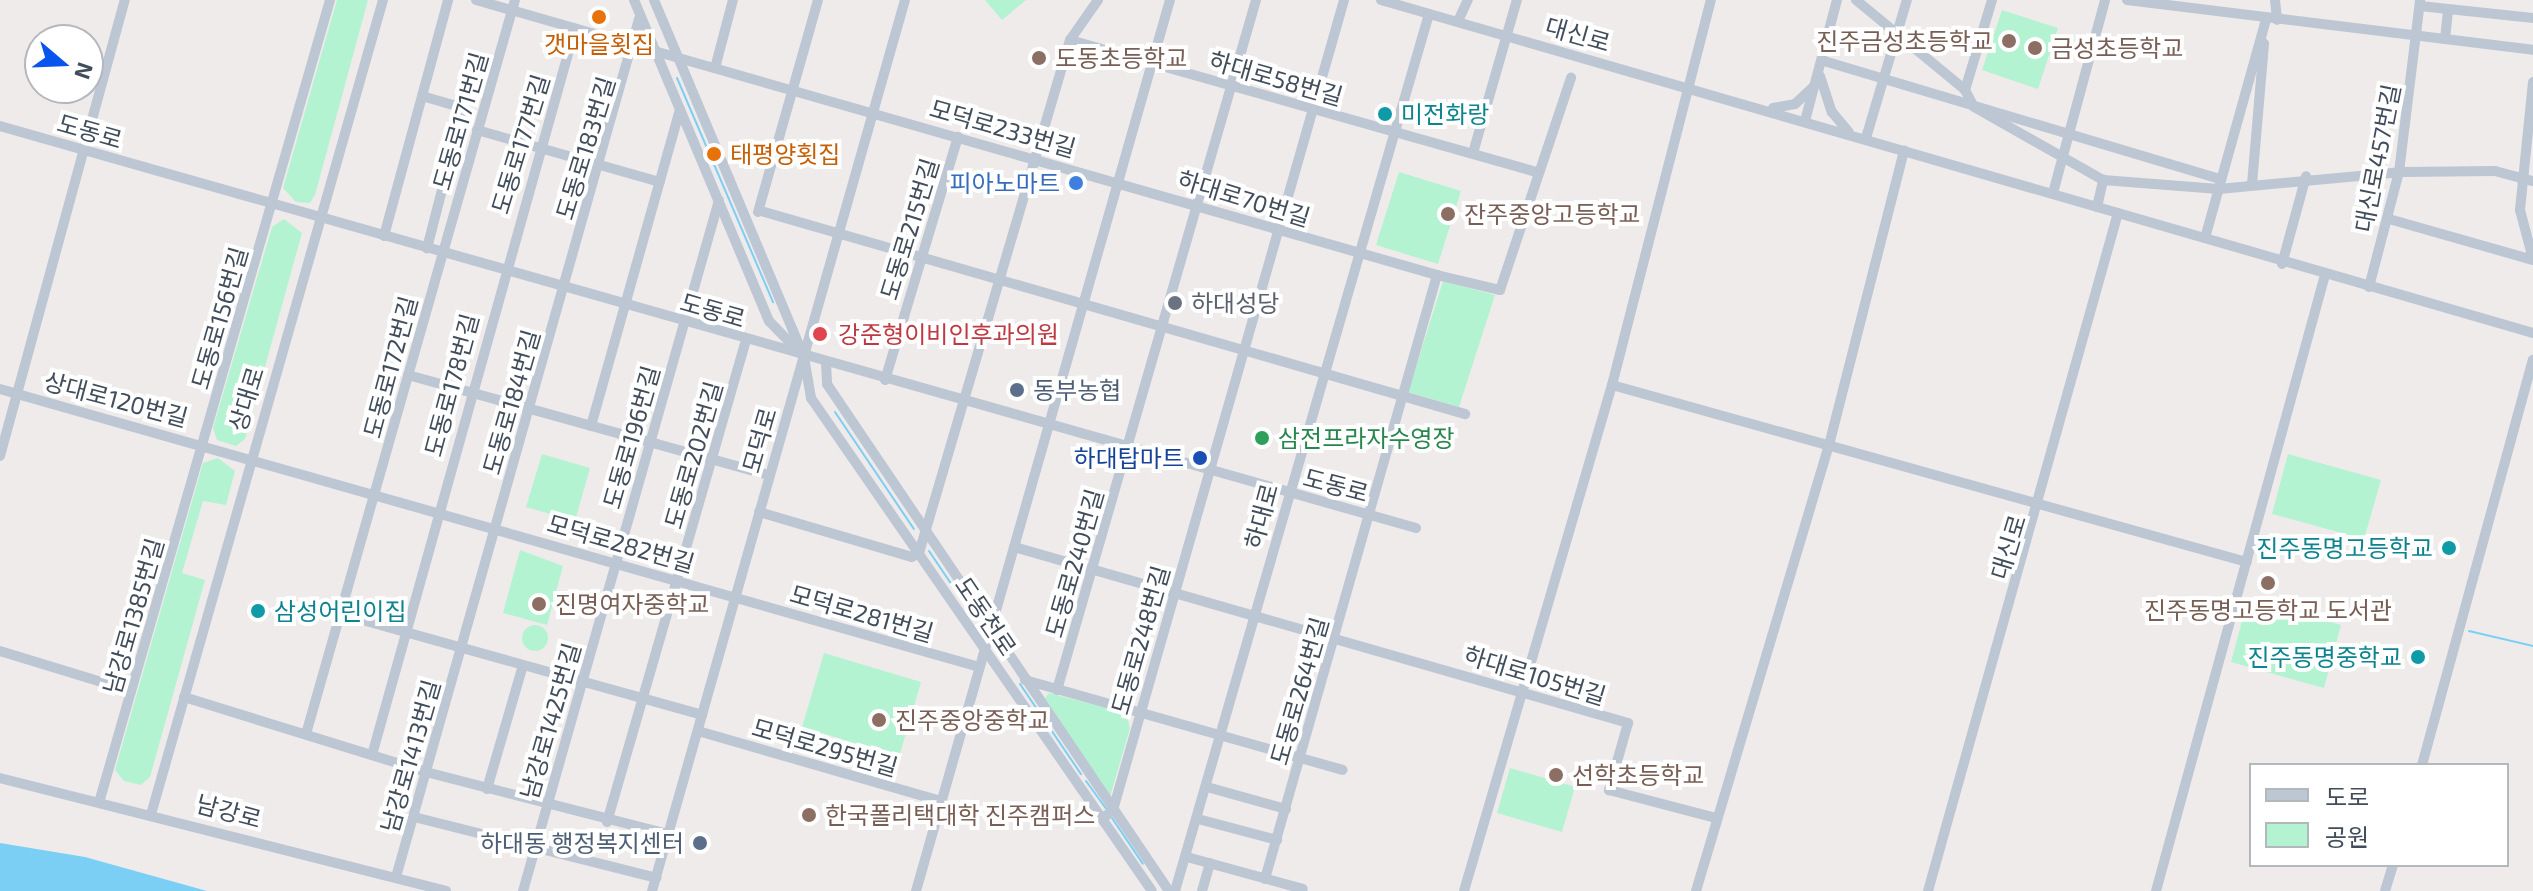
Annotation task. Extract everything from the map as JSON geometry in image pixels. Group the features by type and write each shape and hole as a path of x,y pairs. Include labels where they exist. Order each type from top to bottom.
{"street":[{"path":"0,456 125,0"},
{"name":"도동로156번길","path":"204,444 330,0"},
{"name":"상대로","path":"152,811 249,458 383,0"},
{"path":"384,236 448,0"},
{"name":"모덕로233번길","path":"476,0 514,5 575,29 1120,181"},
{"path":"634,0 771,322 804,357"},
{"name":"도동천로","path":"654,0 790,319 804,357 811,398 1152,891"},
{"path":"715,68 733,0"},
{"path":"761,211 818,0"},
{"name":"모덕로","path":"652,891 769,475 877,112 905,0"},
{"path":"759,512 912,557 919,553 968,402 1070,40 1098,0"},
{"path":"916,891 1170,0"},
{"name":"도동로240번길","path":"1057,690 1256,0"},
{"name":"도동로248번길","path":"1113,810 1344,0"},
{"name":"대신로","path":"1381,0 1758,106 2205,238 2282,264 2533,333"},
{"path":"1413,8 1424,0"},
{"path":"1458,21 1468,0"},
{"path":"1473,153 1517,0"},
{"path":"1464,891 1519,691 1612,385 1686,86 1711,0"},
{"path":"1805,121 1824,61 1837,0"},
{"path":"1856,0 1898,31 1965,90 1974,107 2062,162 2103,180 2154,184 2252,184 2306,176 2399,172 2527,179"},
{"path":"1866,138 1907,0"},
{"path":"1965,90 1992,0"},
{"path":"2053,193 2105,0"},
{"path":"2127,0 2533,50"},
{"path":"2205,238 2261,35 2271,19 2275,0"},
{"path":"2420,3 2533,18"},
{"name":"대신로457번길","path":"2369,287 2399,172 2420,3"},
{"name":"도동로171번길","path":"443,253 514,5"},
{"path":"2445,39 2448,9"},
{"name":"하대로","path":"1175,891 1223,735 1288,492 1392,132 1429,14"},
{"name":"도동로183번길","path":"564,288 637,47 639,19"},
{"name":"도동로177번길","path":"504,270 575,29"},
{"path":"649,35 663,39 668,32"},
{"path":"2252,184 2261,35"},
{"name":"하대로58번길","path":"1070,40 1538,172"},
{"path":"1824,61 2220,184"},
{"path":"669,83 677,73 686,75"},
{"path":"1758,106 1795,104 1819,75"},
{"path":"1819,75 1832,112 1850,133"},
{"path":"1538,172 1571,78"},
{"path":"2389,219 2533,260 2527,179 2533,82"},
{"path":"422,96 463,108 427,248"},
{"path":"591,426 680,109"},
{"name":"도동로","path":"0,126 885,380 1210,468 1416,528"},
{"path":"477,130 660,182"},
{"name":"도동로215번길","path":"885,380 958,137"},
{"path":"1696,891 1829,445 1904,150"},
{"name":"하대로70번길","path":"1120,181 1358,253 1500,290 1538,172"},
{"path":"2282,264 2306,176"},
{"path":"2097,207 2103,180"},
{"name":"도동로196번길","path":"616,562 719,200"},
{"path":"746,217 761,211 842,233 1465,414"},
{"name":"대신로","path":"1928,891 2042,504 2118,213"},
{"name":"도동로172번길","path":"306,734 443,253"},
{"name":"도동로178번길","path":"372,755 504,270"},
{"name":"도동로264번길","path":"1265,879 1437,275"},
{"path":"2156,891 2325,275"},
{"name":"도동로184번길","path":"495,528 564,288"},
{"path":"771,322 790,319"},
{"name":"도동로202번길","path":"607,822 746,340"},
{"path":"2423,763 2533,360"},
{"path":"811,398 817,385 827,384 826,363"},
{"path":"408,375 769,475"},
{"name":"도동천로","path":"827,384 989,629 1169,891"},
{"path":"1612,385 2247,562"},
{"name":"상대로120번길","path":"0,389 377,492"},
{"name":"남강로1385번길","path":"100,799 204,444"},
{"name":"모덕로282번길","path":"377,492 735,597"},
{"name":"남강로1413번길","path":"396,877 495,528"},
{"name":"하대로105번길","path":"1014,547 1628,723 1609,790 1716,818"},
{"name":"남강로1425번길","path":"523,891 616,562"},
{"name":"모덕로281번길","path":"735,597 979,667"},
{"path":"341,614 702,715"},
{"path":"0,651 131,691"},
{"path":"998,668 1009,657"},
{"path":"487,789 523,665"},
{"path":"1025,680 1302,756 1342,770"},
{"path":"184,697 426,772 607,822 668,834"},
{"name":"모덕로295번길","path":"698,731 941,801"},
{"path":"1073,778 1083,778 1085,769"},
{"name":"남강로","path":"0,778 152,811 446,891"},
{"path":"1207,787 1286,809"},
{"path":"1102,819 1113,810"},
{"path":"414,817 656,878"},
{"path":"1198,819 1277,840"},
{"path":"1187,857 1286,888 1303,889"},
{"path":"1202,891 1210,863"}],"green space":[{"path":"337,0 368,0 315,195 310,203 296,202 283,188"},
{"path":"985,0 1026,0 1002,20"},
{"path":"2002,10 2058,28 2038,89 1982,70"},
{"path":"1399,172 1461,191 1438,264 1376,245"},
{"path":"284,219 302,233 245,439 236,446 217,440 213,428 272,227"},
{"path":"1443,281 1495,295 1459,407 1408,392"},
{"path":"542,454 590,468 575,521 526,507"},
{"path":"2288,454 2381,480 2364,539 2272,514"},
{"path":"218,458 235,471 226,505 203,501 182,573 205,580 150,777 141,785 124,781 115,770 203,463"},
{"path":"520,550 563,566 547,625 503,613"},
{"path":"2248,599 2341,625 2324,688 2231,662"},
{"path":"535,625 544,629 548,638 544,647 535,651 526,647 522,638 526,629"},
{"path":"824,653 921,682 899,757 802,727"},
{"path":"1049,693 1126,713 1130,728 1110,797 1045,698"},
{"path":"1510,768 1575,787 1562,832 1497,813"}],"water":[{"path":"0,843 85,857 207,891 0,891"}],"waterway":[{"path":"677,78 773,302"},
{"path":"835,412 914,529"},
{"path":"929,551 956,591"},
{"path":"2469,631 2533,646"},
{"path":"1020,684 1081,774"},
{"path":"1086,781 1106,809"},
{"path":"1112,818 1143,864"}],"place":[{"name":"갯마을횟집","path":"599,17"},
{"name":"진주금성초등학교","path":"2009,41"},
{"name":"금성초등학교","path":"2035,48"},
{"name":"도동초등학교","path":"1039,58"},
{"name":"미전화랑","path":"1385,114"},
{"name":"태평양횟집","path":"714,154"},
{"name":"피아노마트","path":"1076,183"},
{"name":"잔주중앙고등학교","path":"1448,214"},
{"name":"하대성당","path":"1175,303"},
{"name":"강준형이비인후과의원","path":"820,334"},
{"name":"동부농협","path":"1017,390"},
{"name":"삼전프라자수영장","path":"1262,438"},
{"name":"하대탑마트","path":"1200,458"},
{"name":"진주동명고등학교","path":"2449,548"},
{"name":"진주동명고등학교 도서관","path":"2268,583"},
{"name":"진명여자중학교","path":"539,604"},
{"name":"삼성어린이집","path":"258,611"},
{"name":"진주동명중학교","path":"2418,657"},
{"name":"진주중앙중학교","path":"879,720"},
{"name":"선학초등학교","path":"1556,775"},
{"name":"한국폴리택대학 진주캠퍼스","path":"809,815"},
{"name":"하대동 행정복지센터","path":"700,843"}]}
